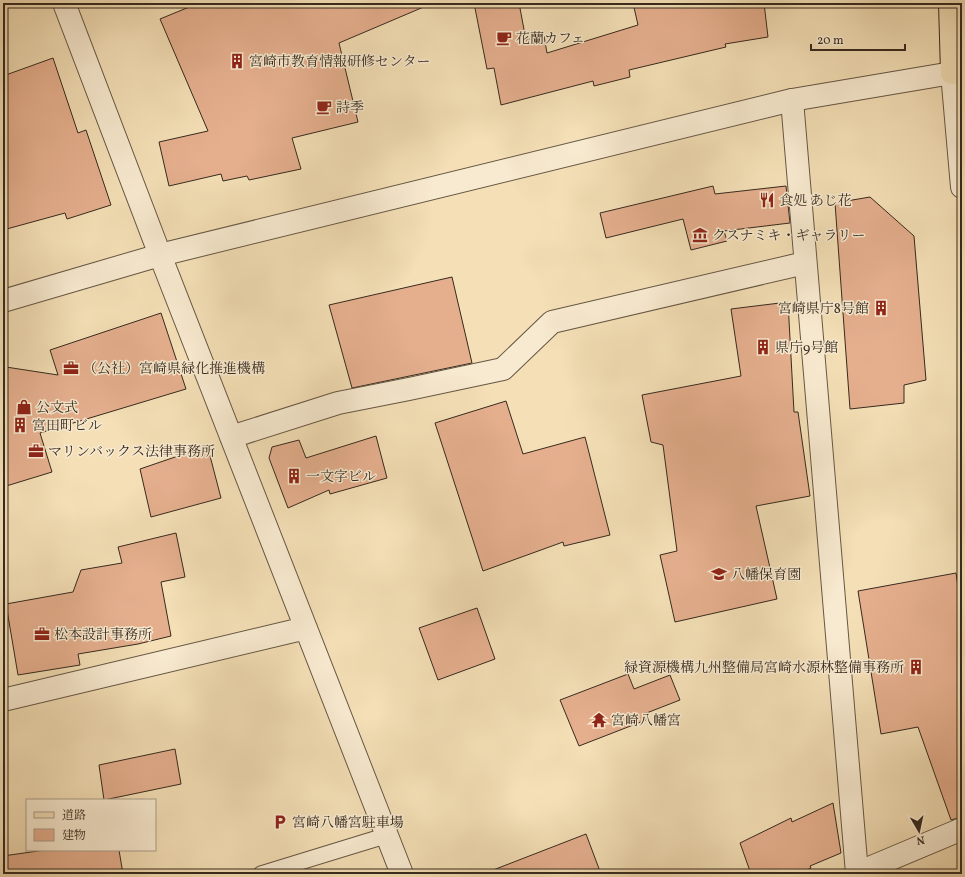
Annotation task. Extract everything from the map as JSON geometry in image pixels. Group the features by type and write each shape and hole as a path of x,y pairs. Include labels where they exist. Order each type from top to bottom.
{"main road":[{"path":"950,3 957,72"}],"street":[{"path":"64,3 160,255 402,874"},
{"path":"3,301 160,255 792,100 957,72 962,187"},
{"path":"792,100 856,874 962,830"},
{"path":"231,437 338,402 503,369 552,322 805,263"},
{"path":"3,700 306,628"}],"lane":[{"path":"261,874 388,835"}],"building":[{"path":"199,3 433,3 339,43 358,122 292,138 301,169 249,180 247,176 223,181 221,174 169,186 159,142 208,131 160,19"},
{"path":"474,3 519,3 526,40 544,36 547,53 638,25 633,3 764,3 768,37 725,44 726,47 629,70 630,77 594,86 593,81 501,105 494,68 487,69"},
{"path":"53,58 78,133 86,130 111,205 67,219 65,213 3,230 3,76"},
{"path":"713,186 715,194 786,186 790,223 724,231 727,241 691,250 683,219 606,238 600,213"},
{"name":"宮崎県庁8号館","path":"870,197 914,236 926,380 904,385 904,403 850,409 835,203"},
{"path":"452,277 472,363 352,388 329,305"},
{"path":"788,302 794,412 798,412 810,496 756,506 777,599 675,622 660,555 677,551 663,445 651,442 642,395 741,376 731,309"},
{"path":"161,313 186,389 40,433 52,472 3,487 3,378 5,377 6,367 58,375 50,350"},
{"path":"506,401 523,454 585,437 610,535 564,546 563,542 483,571 435,423"},
{"path":"376,436 387,478 330,494 329,490 288,508 269,458 272,447 299,440 306,458"},
{"path":"209,452 221,498 151,517 140,469 181,455"},
{"path":"176,533 185,577 161,582 171,636 138,644 78,654 80,665 18,675 6,604 73,592 81,570 122,563 118,547"},
{"name":"緑資源機構九州整備局宮崎水源林整備事務所","path":"956,573 962,615 962,817 951,820 918,727 881,734 858,591"},
{"path":"477,608 495,659 438,680 419,628"},
{"path":"628,674 634,689 670,675 680,700 644,714 646,720 579,746 560,700"},
{"path":"175,749 181,784 104,799 99,765"},
{"path":"833,803 841,853 810,866 811,868 798,874 751,874 740,843 791,818 792,822"},
{"path":"586,834 601,874 489,874 488,872"},
{"path":"38,851 119,851 123,874 3,874 3,856"}],"place":[{"name":"花蘭カフェ","path":"504,38"},
{"name":"宮崎市教育情報研修センター","path":"237,61"},
{"name":"詩季","path":"324,107"},
{"name":"食処 あじ花","path":"767,200"},
{"name":"クスナミキ・ギャラリー","path":"700,235"},
{"name":"宮崎県庁8号館","path":"881,308"},
{"name":"県庁9号館","path":"763,347"},
{"name":"（公社）宮崎県緑化推進機構","path":"71,368"},
{"name":"公文式","path":"24,407"},
{"name":"宮田町ビル","path":"20,425"},
{"name":"マリンバックス法律事務所","path":"36,451"},
{"name":"一文字ビル","path":"294,476"},
{"name":"八幡保育園","path":"719,574"},
{"name":"松本設計事務所","path":"42,634"},
{"name":"緑資源機構九州整備局宮崎水源林整備事務所","path":"916,667"},
{"name":"宮崎八幡宮","path":"599,720"},
{"name":"宮崎八幡宮駐車場","path":"280,822"}]}
